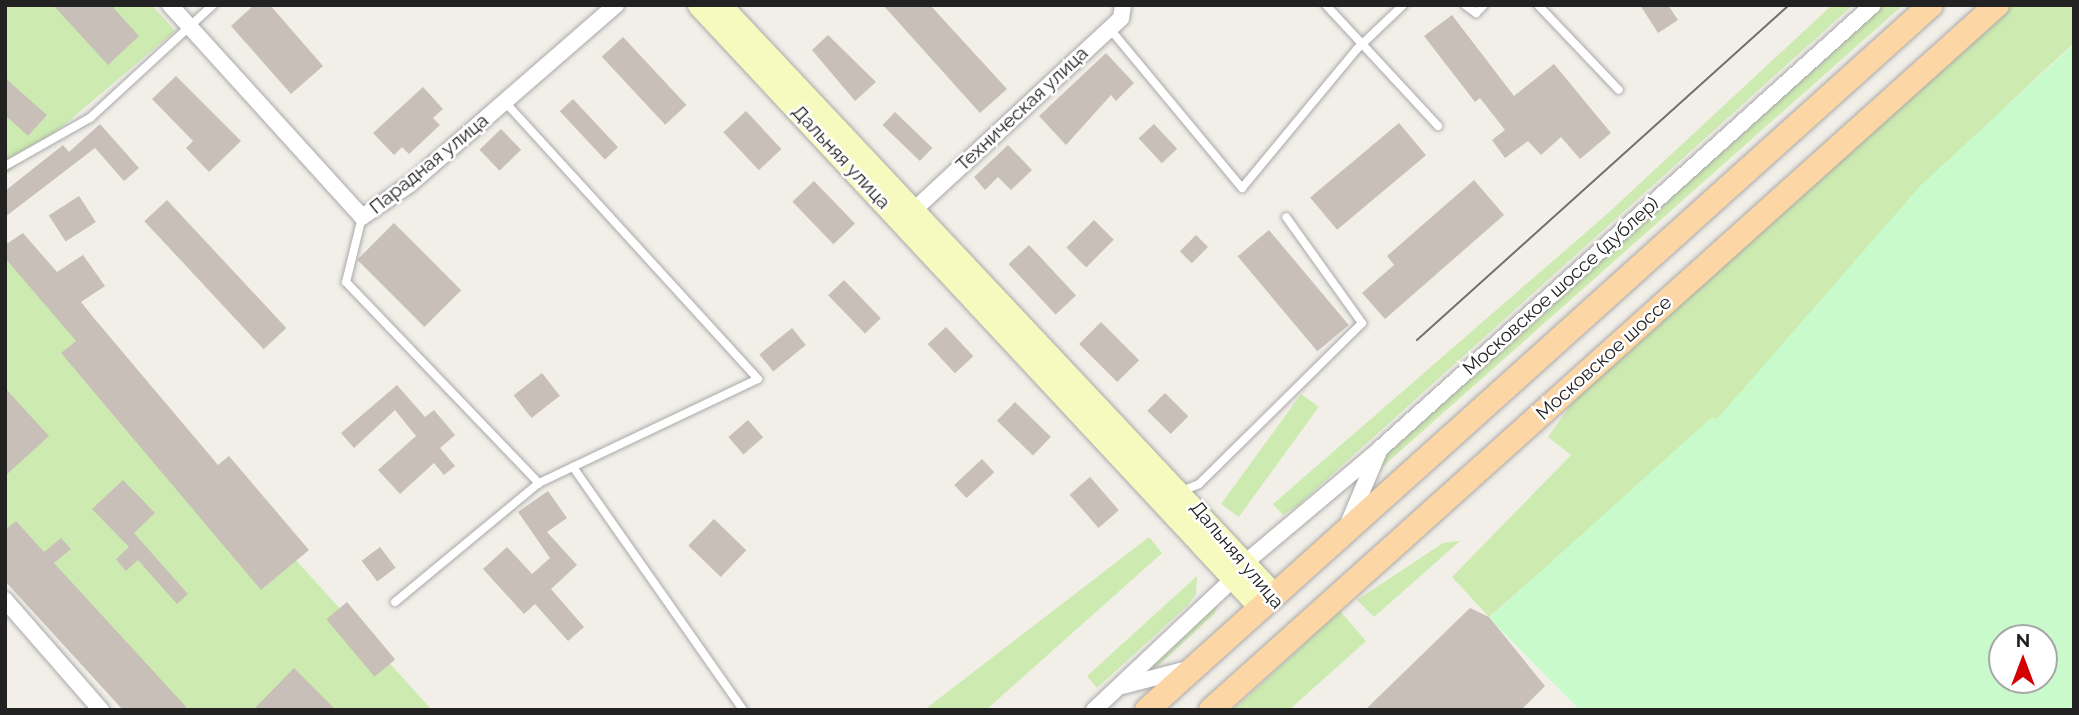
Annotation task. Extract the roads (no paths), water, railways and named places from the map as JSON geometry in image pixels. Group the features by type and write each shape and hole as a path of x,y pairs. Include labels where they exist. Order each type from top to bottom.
{"main road":[{"name":"Дальняя улица","path":"698,5 1296,632"},
{"name":"Дальняя улица","path":"721,5 1182,491 1240,571"},
{"path":"1147,710 1347,526 1931,5"},
{"name":"Московское шоссе","path":"1210,710 1997,5"}],"street":[{"name":"Парадная улица","path":"170,5 362,217 385,204 616,5"},
{"name":"Техническая улица","path":"914,210 1110,29 1124,15 1123,5"},
{"name":"Московское шоссе (дублер)","path":"1094,710 1240,571 1380,449 1873,5"},
{"path":"1347,526 1380,449"},
{"path":"5,600 102,710"},
{"path":"1120,686 1194,668"}],"lane":[{"path":"5,166 90,118 213,5"},
{"path":"1326,5 1438,125"},
{"path":"1110,29 1242,188 1362,44 1403,5"},
{"path":"1465,5 1476,13 1484,5"},
{"path":"1538,5 1619,90"},
{"path":"396,602 539,483 758,379 505,102"},
{"path":"362,217 346,282 539,483"},
{"path":"1182,491 1199,484 1362,323 1286,217"},
{"path":"573,467 743,710"}],"tram line":[{"path":"1417,340 1789,5"}]}
